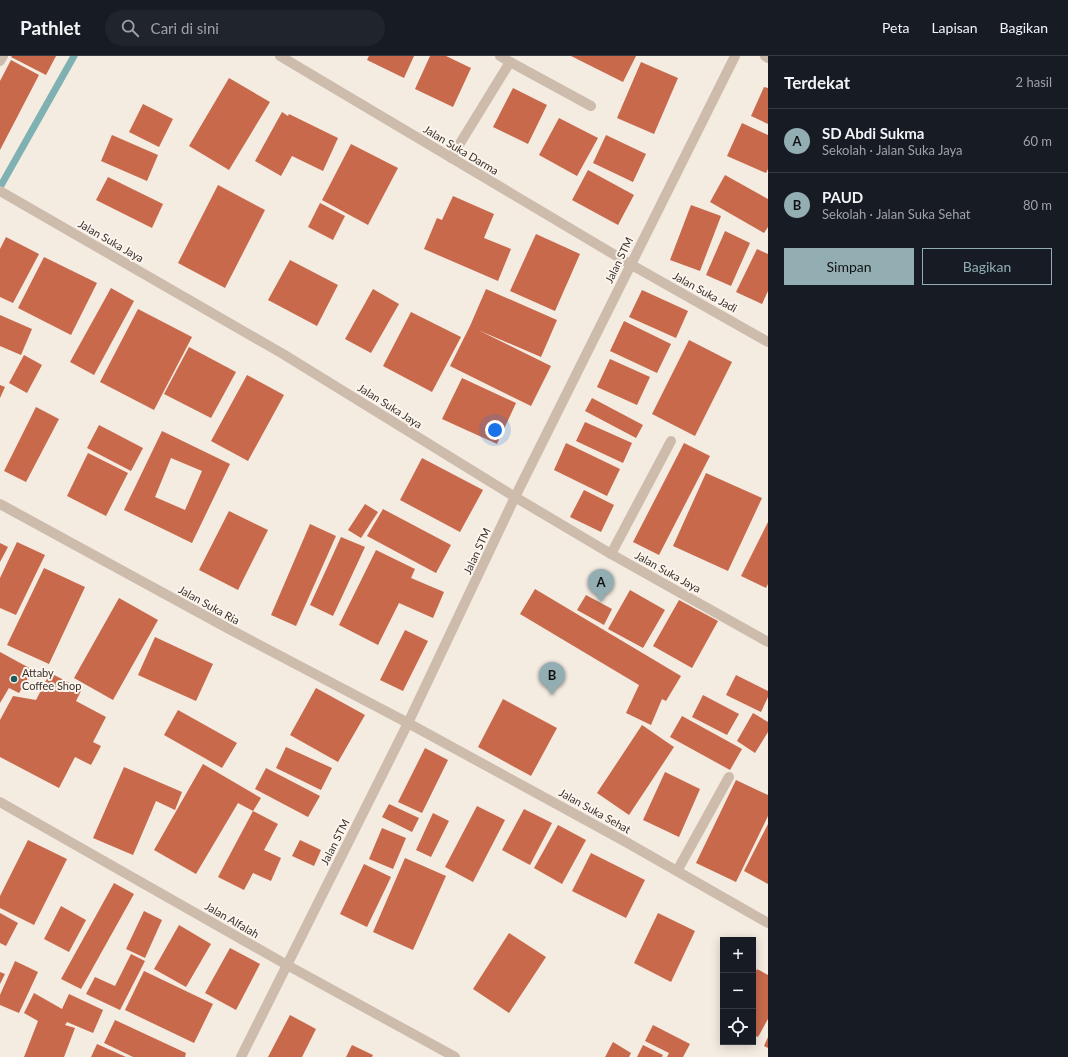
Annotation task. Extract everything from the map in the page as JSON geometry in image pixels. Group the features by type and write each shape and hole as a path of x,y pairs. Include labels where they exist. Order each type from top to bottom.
{"street":[{"path":"0,62 3,56"},
{"name":"Jalan Suka Darma","path":"280,56 630,264"},
{"path":"500,56 591,106"},
{"name":"Jalan STM","path":"241,1057 408,723 515,497 735,56"},
{"path":"451,158 510,62"},
{"name":"Jalan Suka Jaya","path":"0,191 283,354 610,554 768,642"},
{"name":"Jalan Suka Jadi","path":"630,264 768,342"},
{"path":"610,554 671,441"},
{"name":"Jalan Suka Ria","path":"0,504 231,630 408,723"},
{"name":"Jalan Suka Sehat","path":"408,723 626,842 768,923"},
{"path":"677,871 729,777"},
{"name":"Jalan Alfalah","path":"0,802 287,965 455,1057"}],"building":[{"path":"56,56 46,75 11,57"},
{"path":"369,56 414,56 404,78 367,60"},
{"path":"430,56 446,56 471,68 453,107 415,89"},
{"path":"571,56 636,56 623,82"},
{"path":"11,60 39,75 0,150 0,81"},
{"path":"641,62 678,78 654,134 617,118"},
{"path":"229,78 270,102 229,170 189,146"},
{"path":"764,87 768,88 768,124 751,116"},
{"path":"513,88 547,105 528,144 493,127"},
{"path":"143,104 173,119 159,147 129,132"},
{"path":"282,112 338,138 323,171 292,156 281,176 255,161"},
{"path":"559,118 598,138 577,176 539,155"},
{"path":"742,123 768,135 768,169 766,173 727,156"},
{"path":"112,135 158,155 147,181 101,161"},
{"path":"606,135 646,154 633,182 593,163"},
{"path":"351,144 398,168 368,225 322,200"},
{"path":"588,170 634,195 618,225 572,200"},
{"path":"725,175 768,199 768,227 764,233 710,202"},
{"path":"108,177 163,204 152,228 96,200"},
{"path":"218,185 265,210 225,288 178,263"},
{"path":"453,196 494,214 484,238 511,249 498,281 424,249 437,218 442,220"},
{"path":"320,203 345,216 333,240 308,227"},
{"path":"691,205 721,216 700,271 670,260"},
{"path":"725,231 750,243 731,286 706,275"},
{"path":"536,234 580,254 555,311 510,291"},
{"path":"6,237 39,254 13,303 0,297 0,249"},
{"path":"757,249 768,254 768,291 762,304 736,292"},
{"path":"44,257 97,283 71,335 18,308"},
{"path":"290,260 338,285 317,326 268,300"},
{"path":"111,288 134,301 94,375 70,362"},
{"path":"373,289 399,304 371,353 345,339"},
{"path":"486,289 557,320 541,357 478,330 551,366 531,406 450,366"},
{"path":"642,290 688,311 676,338 629,317"},
{"path":"138,309 192,337 154,410 100,382"},
{"path":"411,312 461,337 432,392 383,366"},
{"path":"0,315 32,329 21,355 0,346"},
{"path":"624,321 671,344 657,373 610,351"},
{"path":"689,340 732,362 695,436 652,414"},
{"path":"189,347 236,372 211,418 164,394"},
{"path":"24,355 42,365 27,393 9,383"},
{"path":"610,359 650,377 637,405 597,387"},
{"path":"247,375 284,395 248,461 211,441"},
{"path":"462,378 516,403 497,444 442,419"},
{"path":"0,385 5,387 0,398"},
{"path":"592,398 643,425 636,438 585,411"},
{"path":"36,407 59,419 26,482 4,471"},
{"path":"585,422 632,443 623,463 576,441"},
{"path":"99,425 143,448 131,471 87,448"},
{"path":"162,431 230,464 192,543 124,510","holes":["171,458 202,471 185,510 155,497"]},
{"path":"566,443 620,469 607,496 554,470"},
{"path":"684,443 710,456 659,555 633,542"},
{"path":"88,453 128,473 106,516 67,496"},
{"path":"422,458 483,490 460,532 400,500"},
{"path":"706,473 762,498 728,571 673,546"},
{"path":"584,490 614,505 601,532 570,517"},
{"path":"365,504 378,512 361,538 348,530"},
{"path":"383,509 451,545 436,573 367,536"},
{"path":"229,511 268,530 238,590 199,570"},
{"path":"768,522 768,584 766,588 741,576"},
{"path":"310,524 336,536 296,626 271,615"},
{"path":"341,537 365,547 333,616 310,605"},
{"path":"17,542 45,555 16,615 0,608 0,578"},
{"path":"0,543 8,547 0,562"},
{"path":"376,550 415,569 411,578 444,592 433,618 399,603 378,645 339,625"},
{"path":"44,568 85,587 49,664 7,645"},
{"path":"535,589 681,676 666,701 662,699 651,725 626,713 639,685 520,614"},
{"path":"630,590 665,610 643,648 608,629"},
{"path":"586,595 612,609 604,625 577,610"},
{"path":"119,598 158,620 113,700 74,678"},
{"path":"679,600 718,621 692,668 653,646"},
{"path":"405,630 428,641 403,691 380,680"},
{"path":"155,637 213,664 196,701 138,675"},
{"name":"Attaby Coffee Shop","path":"0,652 33,670 19,693 9,688 0,703"},
{"path":"50,673 82,689 76,701 106,717 93,742 101,746 91,765 75,757 59,788 0,757 0,720 13,696 36,700"},
{"path":"736,675 768,691 768,697 761,712 726,695"},
{"path":"316,688 365,715 338,762 290,735"},
{"path":"703,695 739,714 727,735 692,717"},
{"path":"503,699 557,728 531,776 478,747"},
{"path":"178,710 237,743 222,768 164,735"},
{"path":"753,713 768,722 768,732 755,753 737,741"},
{"path":"682,716 742,749 730,770 670,737"},
{"path":"642,725 674,747 629,815 597,793"},
{"path":"286,747 332,768 321,790 276,768"},
{"path":"425,748 448,760 422,813 398,802"},
{"path":"203,764 261,798 253,811 238,803 196,874 154,850"},
{"path":"124,767 182,792 175,810 156,801 133,855 93,838"},
{"path":"266,768 320,796 308,817 255,789"},
{"path":"665,772 700,789 679,837 643,820"},
{"path":"736,780 768,795 768,816 736,882 696,863"},
{"path":"389,804 419,818 412,832 382,817"},
{"path":"477,806 505,820 473,882 445,867"},
{"path":"524,809 552,823 530,865 502,850"},
{"path":"253,811 278,824 264,850 281,858 271,881 253,873 244,890 218,877"},
{"path":"433,813 449,821 431,857 416,850"},
{"path":"768,824 768,884 744,871"},
{"path":"558,825 586,840 562,884 534,868"},
{"path":"382,828 406,838 393,869 369,859"},
{"path":"28,840 67,859 34,925 0,908 0,896"},
{"path":"300,840 321,850 314,866 292,856"},
{"path":"591,853 645,880 626,918 572,891"},
{"path":"405,858 446,876 413,950 373,932"},
{"path":"364,864 391,877 367,927 340,914"},
{"path":"114,883 134,894 81,989 61,979"},
{"path":"61,906 86,920 69,952 44,939"},
{"path":"144,911 162,920 145,958 126,949"},
{"path":"0,913 18,923 6,946 0,943"},
{"path":"658,913 695,931 671,982 634,963"},
{"path":"179,925 211,944 186,987 154,969"},
{"path":"509,933 546,957 509,1013 473,989"},
{"path":"230,948 260,964 236,1010 205,993"},
{"path":"131,954 145,961 120,1010 86,994 95,977 115,986"},
{"path":"15,961 38,972 19,1013 0,1005 0,995"},
{"path":"757,969 768,975 768,1019 758,1037 756,1036"},
{"path":"144,971 213,1004 194,1043 125,1010"},
{"path":"0,972 5,974 0,984"},
{"path":"34,993 62,1009 69,994 103,1010 93,1033 67,1022 65,1025 75,1028 64,1057 24,1057 38,1021 24,1013"},
{"path":"290,1015 316,1029 302,1057 268,1057"},
{"path":"115,1020 186,1053 185,1057 133,1057 104,1043"},
{"path":"653,1025 690,1044 683,1057 667,1057 669,1053 645,1041"},
{"path":"768,1037 768,1048 764,1046"},
{"path":"613,1042 631,1053 629,1057 605,1057"},
{"path":"97,1044 126,1057 91,1057"},
{"path":"352,1045 373,1055 372,1057 346,1057"},
{"path":"643,1045 663,1055 662,1057 637,1057"}],"waterway":[{"path":"0,187 74,56"}],"place":[{"name":"SD Abdi Sukma","path":"601,602"},
{"name":"Attaby Coffee Shop","path":"14,679"},
{"name":"PAUD","path":"552,695"}]}
